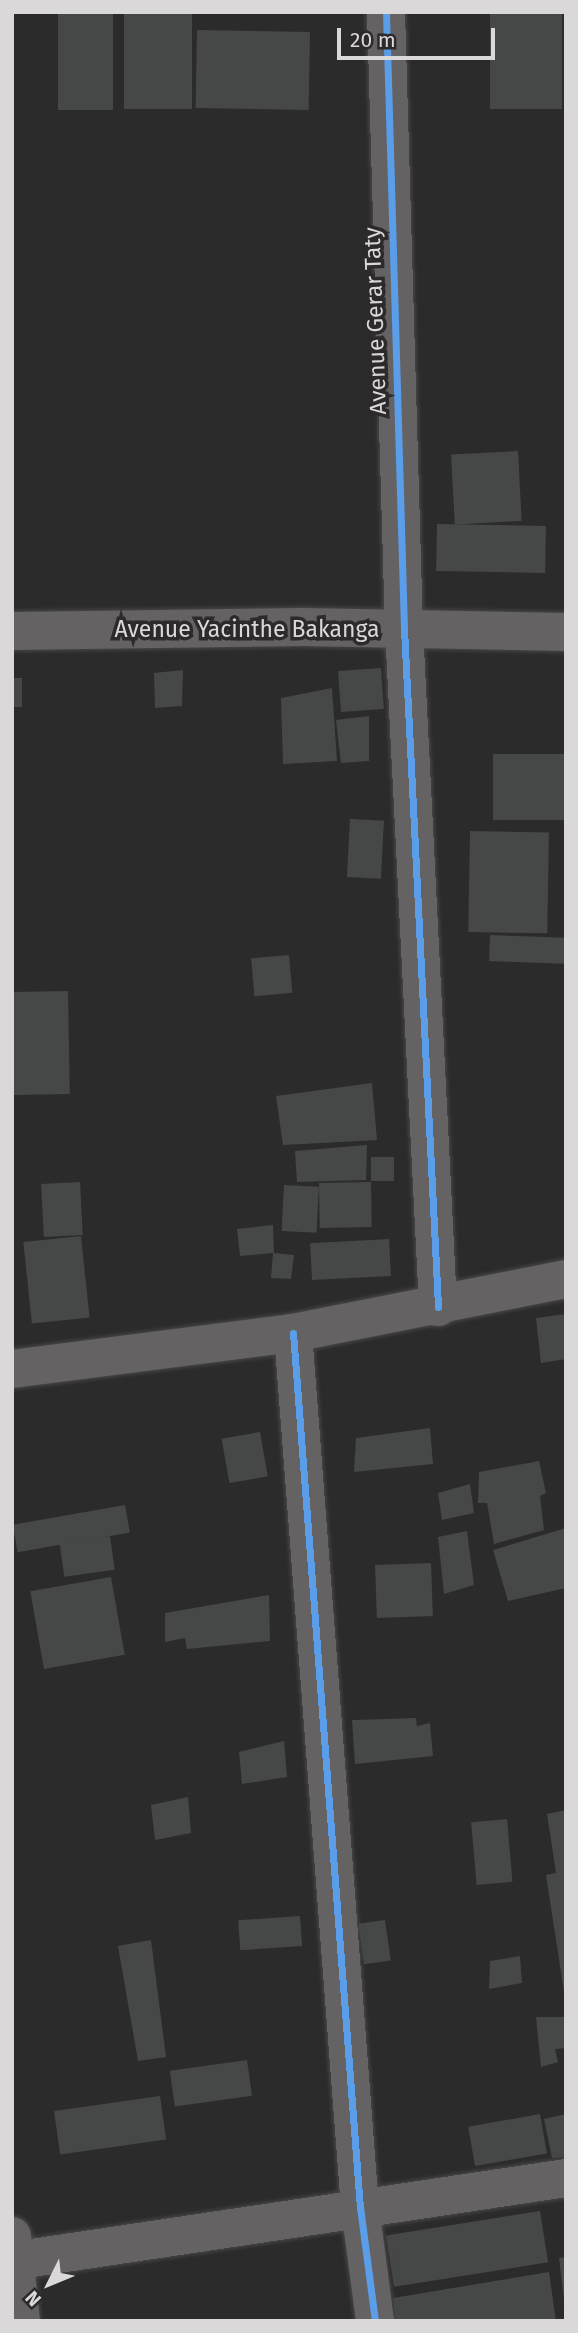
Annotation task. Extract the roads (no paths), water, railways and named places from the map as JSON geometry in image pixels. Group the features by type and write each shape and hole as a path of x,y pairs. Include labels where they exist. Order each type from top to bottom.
{"street":[{"name":"Avenue Gerar Taty","path":"386,12 404,628 438,1307"},
{"name":"Avenue Yacinthe Bakanga","path":"12,631 404,628 566,632"},
{"path":"12,1369 293,1333 438,1307 566,1279"},
{"path":"293,1333 360,2207 374,2321"},
{"path":"21,2321 13,2252 566,2178"}]}
